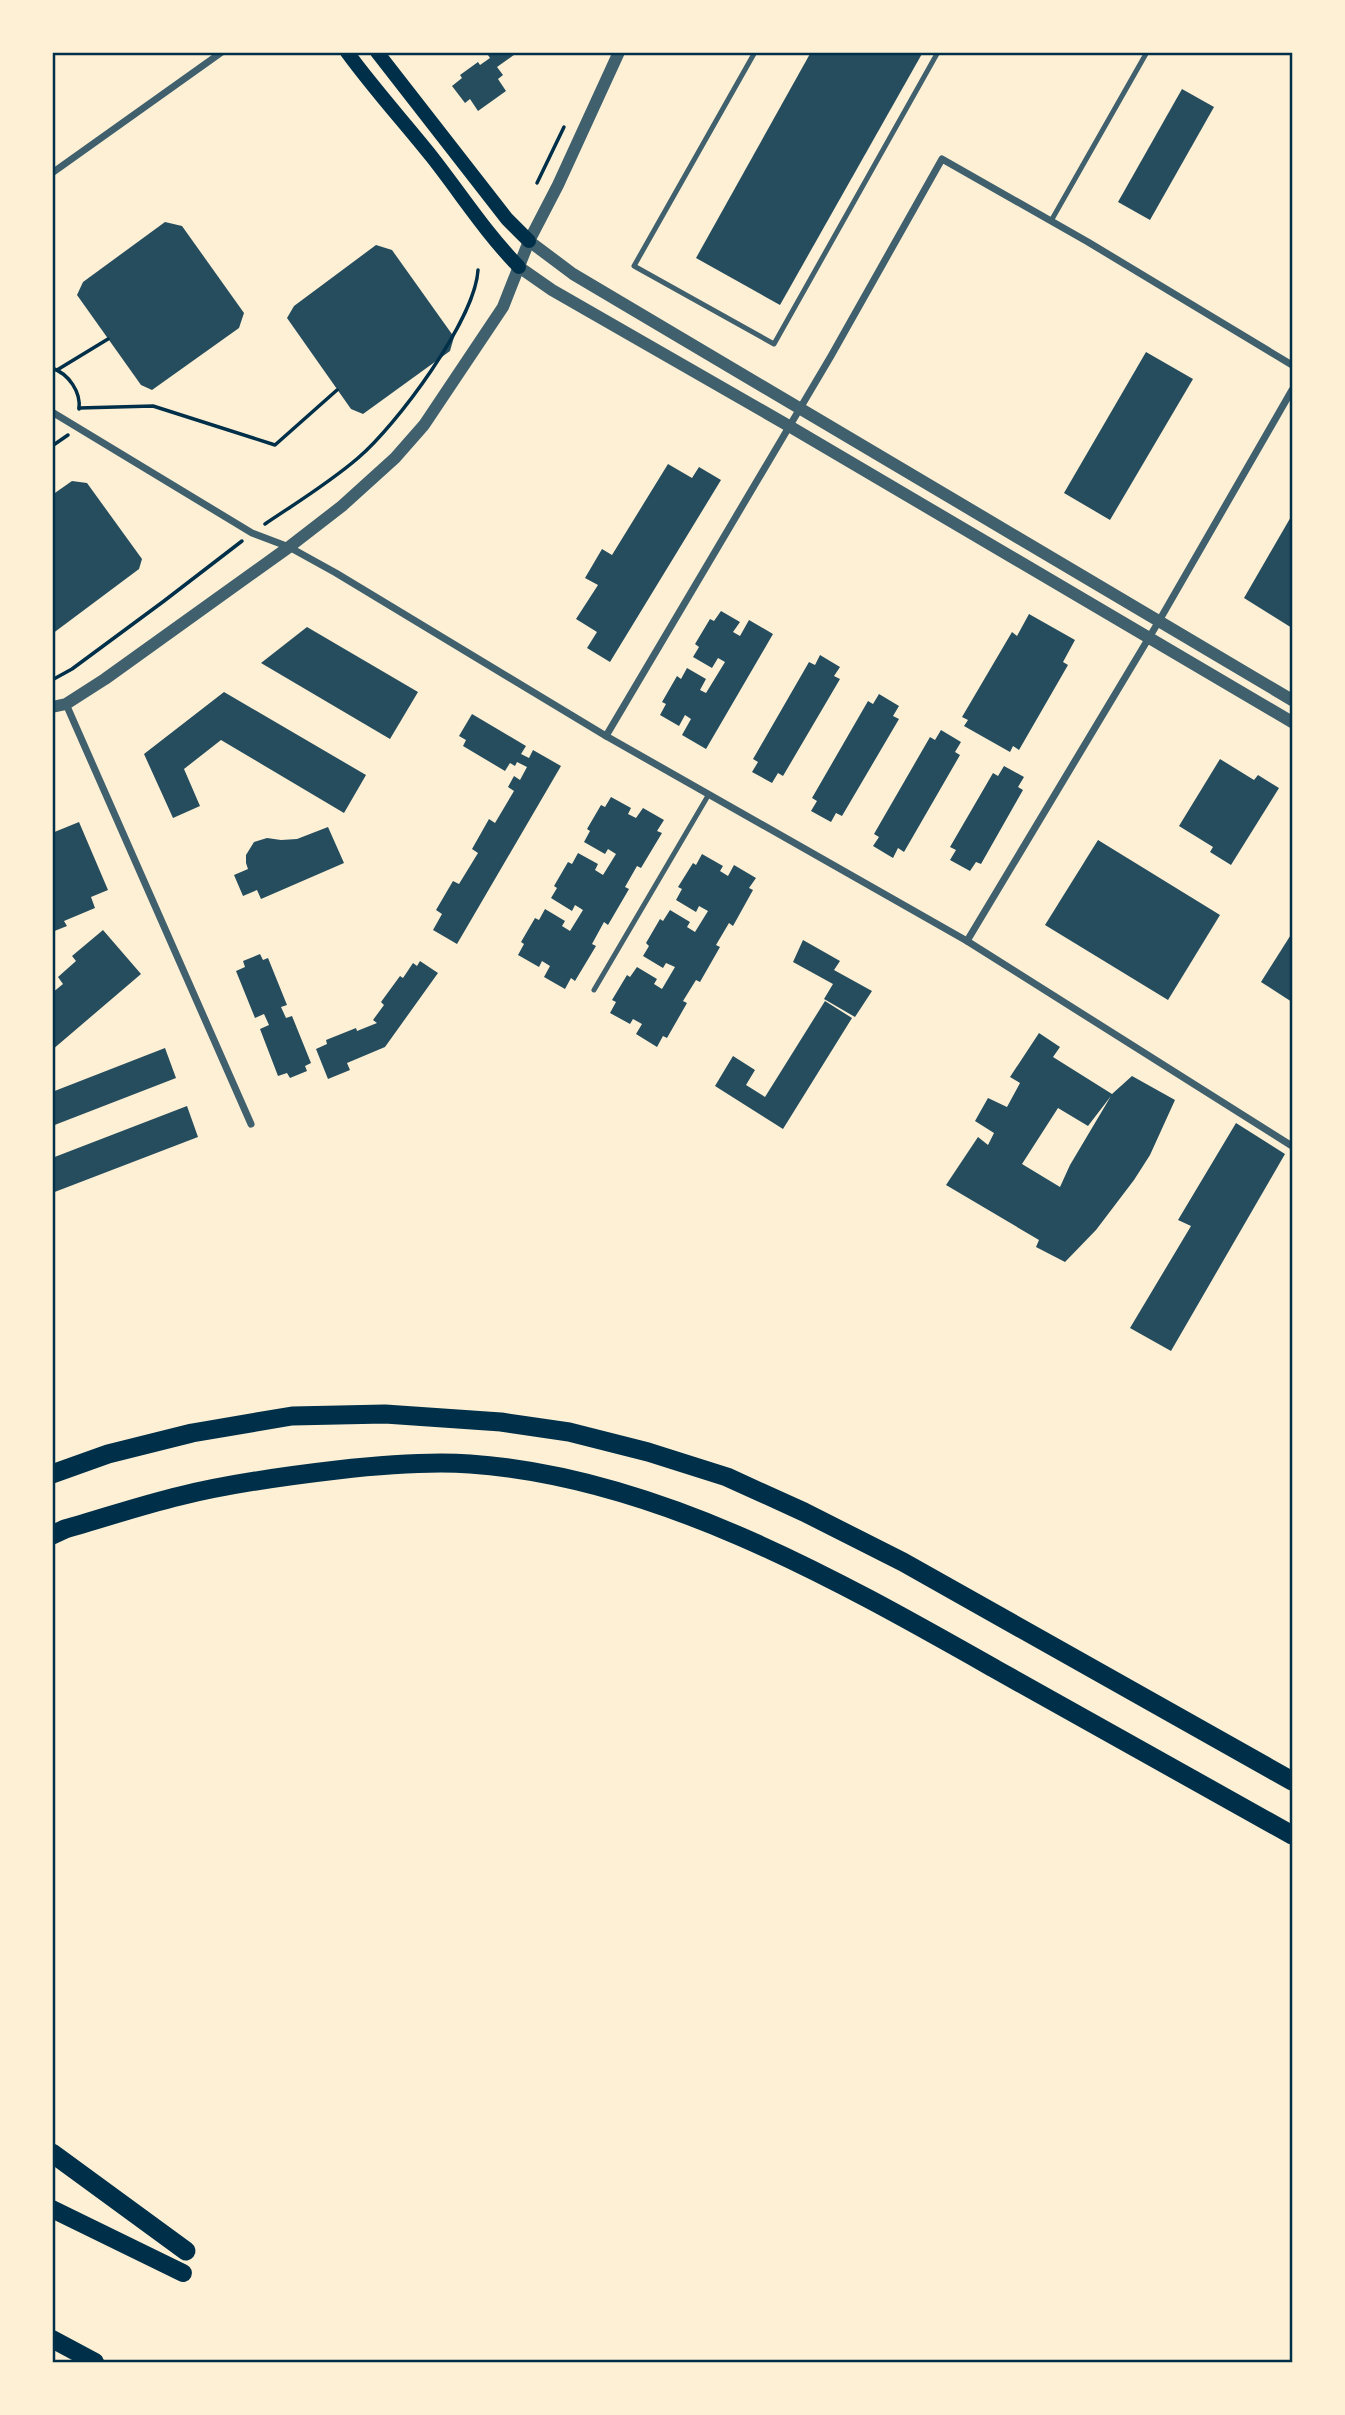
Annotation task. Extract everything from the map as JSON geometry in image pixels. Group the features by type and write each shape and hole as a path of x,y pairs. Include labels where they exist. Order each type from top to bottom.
{"highway":[{"path":"52,1475 120,1451 192,1433 292,1416 385,1414 501,1422 569,1432 649,1451 727,1477 903,1562 1293,1781"},
{"path":"52,1535 181,1496 299,1475 387,1464 455,1464 551,1474 641,1499 728,1532 821,1575 933,1634 1293,1835"},
{"path":"52,2153 186,2251"}],"main road":[{"path":"347,52 379,96 432,157 492,239 519,267"},
{"path":"377,52 507,219 530,241"},
{"path":"52,2209 183,2273"},
{"path":"52,2339 95,2362"}],"street":[{"path":"52,173 222,52"},
{"path":"52,706 66,704 105,679 289,547 342,506 395,458 424,425 503,307 530,241 619,52"},
{"path":"606,736 789,426 942,159 1293,365"},
{"path":"530,241 573,274 1293,700"},
{"path":"519,267 551,290 789,426 1293,722"},
{"path":"967,942 1293,390"},
{"path":"52,412 252,533 289,547 606,736 967,942 1293,1146"},
{"path":"66,704 251,1124"}],"lane":[{"path":"755,52 634,266 774,344 938,52"},
{"path":"1051,221 1147,52"},
{"path":"594,990 709,794"}],"path":[{"path":"271,520 356,460 395,420 457,328 475,289 478,270"},
{"path":"57,370 108,339"},
{"path":"79,408 153,406 275,445 337,390"},
{"path":"52,680 72,669 210,567 234,546"}],"building":[{"path":"486,52 518,52 497,67 503,75 498,79 506,91 478,111 470,99 465,103 452,86 462,78 460,75 478,62 480,65 490,58"},
{"path":"811,52 923,52 780,305 696,258"},
{"path":"1182,89 1214,107 1150,220 1118,202"},
{"path":"165,222 182,226 244,313 239,328 152,390 141,385 77,295 83,282"},
{"path":"376,245 392,250 454,337 450,351 363,414 351,409 287,318 294,306"},
{"path":"1146,352 1193,379 1110,520 1064,493"},
{"path":"668,464 692,478 699,467 721,480 610,662 587,648 597,632 576,619 598,585 585,578 602,549 612,555"},
{"path":"72,481 87,483 142,559 139,569 52,634 52,495"},
{"path":"1292,515 1292,628 1244,598"},
{"path":"721,611 740,622 733,632 740,636 749,620 773,634 706,749 682,735 691,719 685,715 679,726 660,715 666,704 662,702 677,676 681,679 687,668 706,679 700,690 706,693 725,662 718,658 712,668 693,657 699,647 695,644 710,619 714,621"},
{"path":"1029,614 1075,640 1063,662 1068,665 1019,750 1013,746 1010,752 964,726 968,720 962,717 1012,632 1017,636"},
{"path":"307,627 418,692 390,739 261,663"},
{"path":"820,655 840,667 834,676 840,679 783,776 778,773 772,783 752,772 758,762 753,759 809,662 815,665"},
{"path":"224,692 366,775 344,813 221,740 184,769 200,806 173,818 144,754"},
{"path":"879,694 899,706 893,716 899,719 842,816 836,813 831,822 811,811 817,801 812,798 868,701 873,704"},
{"path":"472,714 526,746 521,754 529,758 533,750 561,766 457,944 433,930 442,914 436,910 453,881 459,884 478,853 472,849 489,819 495,823 514,791 508,787 514,776 520,780 527,767 517,762 515,766 510,763 505,771 463,746 466,740 459,736"},
{"path":"941,730 961,742 955,752 960,755 904,852 898,848 893,858 873,846 879,837 874,834 930,737 935,740"},
{"path":"1220,759 1254,780 1258,775 1279,788 1231,865 1210,852 1213,847 1179,826"},
{"path":"1004,766 1024,777 1018,787 1023,790 981,864 976,862 970,871 950,860 956,850 950,847 993,773 998,776"},
{"path":"611,797 631,808 628,814 636,818 643,808 664,820 657,831 662,833 641,868 637,866 625,887 629,889 608,925 604,922 592,944 596,946 575,981 571,978 565,989 544,977 550,966 542,961 539,967 518,955 524,944 521,942 535,918 539,920 545,909 565,921 562,926 570,931 583,910 575,905 572,911 551,898 557,888 554,886 568,862 572,864 578,853 598,864 595,870 603,875 616,854 608,849 605,854 584,842 590,831 587,829 601,805 605,807"},
{"path":"79,822 108,890 91,897 95,908 64,921 67,926 52,932 52,833"},
{"path":"328,827 344,863 261,899 257,890 243,896 234,875 248,869 246,855 254,842 267,838 297,839"},
{"path":"1098,840 1220,915 1168,1000 1045,925"},
{"path":"702,854 723,866 720,871 728,876 734,865 756,878 749,888 753,890 733,926 729,923 716,945 720,947 700,982 696,980 683,1001 687,1003 667,1038 663,1036 657,1047 636,1034 642,1024 633,1019 630,1024 610,1013 616,1002 612,1000 627,975 630,977 637,967 657,979 654,984 662,989 675,967 666,963 663,968 643,956 649,946 646,943 660,919 663,921 670,910 690,922 687,927 695,932 708,911 699,906 696,912 676,900 682,889 678,887"},
{"path":"103,930 141,974 52,1050 52,993 63,984 58,977 76,961 72,956"},
{"path":"1292,933 1292,1002 1261,982"},
{"path":"803,940 840,961 834,970 872,991 855,1017 824,999 833,984 793,962"},
{"path":"260,954 263,960 268,958 287,1005 281,1007 286,1018 292,1016 311,1063 305,1066 307,1071 290,1078 287,1073 278,1076 260,1029 269,1025 264,1014 255,1018 236,971 245,967 243,961"},
{"path":"420,961 438,973 385,1047 347,1063 350,1070 328,1079 316,1049 327,1044 326,1040 377,1023 373,1020 384,1005 381,1002 400,976 403,978 413,963 417,966"},
{"path":"825,1001 852,1018 783,1129 715,1086 733,1056 755,1070 746,1085 765,1097"},
{"path":"1039,1033 1060,1047 1053,1057 1112,1094 1132,1076 1175,1100 1150,1155 1134,1180 1096,1230 1065,1262 1036,1247 1039,1240 946,1185 978,1137 988,1145 994,1133 975,1121 988,1098 1007,1107 1020,1083 1010,1077","holes":["1111,1096 1060,1187 1022,1164 1058,1108 1088,1126"]},
{"path":"165,1048 176,1078 52,1126 52,1092"},
{"path":"187,1106 198,1137 52,1193 52,1158"},
{"path":"1236,1123 1285,1154 1171,1351 1130,1328 1191,1226 1178,1220"}]}
